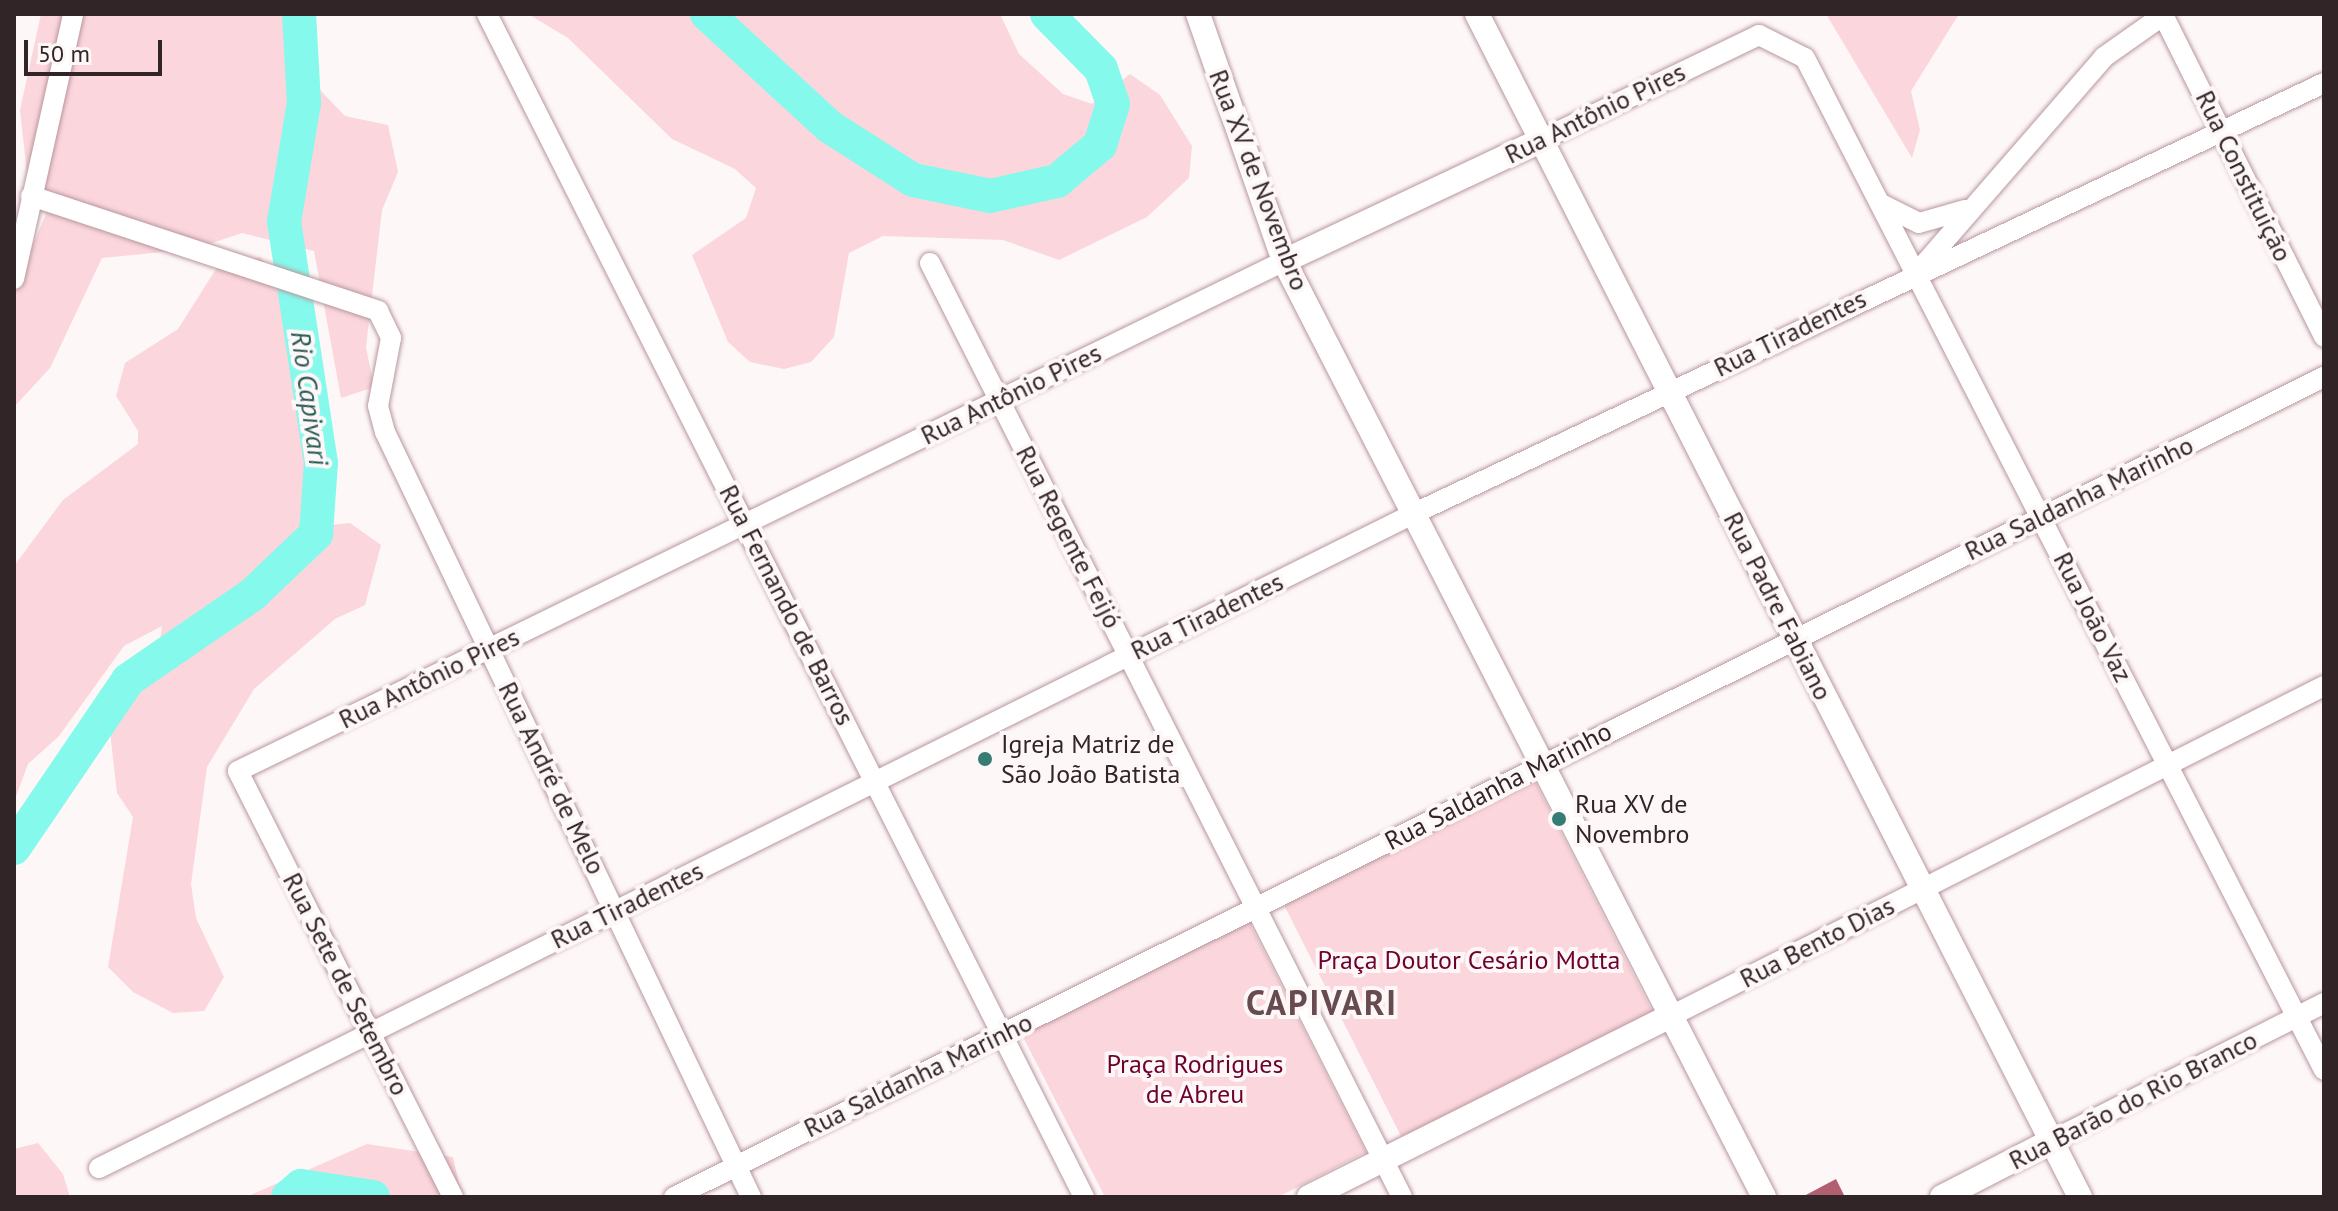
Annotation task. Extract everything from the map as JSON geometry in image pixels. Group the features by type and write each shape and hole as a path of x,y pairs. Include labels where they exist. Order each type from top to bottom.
{"main road":[{"name":"Rua XV de Novembro","path":"1198,14 1284,261 1764,1197"},
{"name":"Rua Padre Fabiano","path":"1477,14 2080,1197"},
{"name":"Rua Antônio Pires","path":"1284,261 1541,140"},
{"name":"Rua Bento Dias","path":"1309,1197 1669,1017"},
{"name":"Rua Barão do Rio Branco","path":"1942,1197 2051,1141"}],"street":[{"path":"14,279 73,14"},
{"name":"Rua Fernando de Barros","path":"487,14 1084,1197"},
{"path":"1917,273 1968,209 2104,57 2164,15"},
{"name":"Rua Constituição","path":"2164,15 2324,337"},
{"name":"Rua Antônio Pires","path":"1541,140 1759,35 1788,43"},
{"name":"Rua João Vaz","path":"1788,43 1805,58 2324,1070"},
{"name":"Rua Tiradentes","path":"99,1168 1413,514 1989,238 2324,83"},
{"name":"Rua André de Melo","path":"31,196 231,257 378,311 391,338 378,406 385,432 751,1197"},
{"path":"1881,204 1919,223 1968,209"},
{"path":"1968,209 1970,224 1989,238"},
{"name":"Rua Antônio Pires","path":"238,771 1284,261"},
{"name":"Rua Regente Feijó","path":"930,263 1402,1197"},
{"name":"Rua Saldanha Marinho","path":"674,1197 2324,377"},
{"name":"Rua Bento Dias","path":"1669,1017 2324,686"},
{"name":"Rua Sete de Setembro","path":"238,771 453,1197"},
{"name":"Rua Barão do Rio Branco","path":"2051,1141 2324,1003"}],"green space":[{"path":"41,14 293,14 321,91 345,116 388,125 398,172 382,210 366,347 374,387 341,398 314,251 242,233 194,249 102,258 50,368 14,407 14,290 46,214 27,174 20,110"},
{"path":"528,14 1000,14 1019,54 1063,94 1092,104 1130,74 1160,95 1192,146 1189,178 1147,217 1059,260 1003,240 883,236 849,253 834,337 811,362 784,369 750,362 728,342 692,255 746,218 756,188 735,169 672,139 568,38"},
{"path":"1826,14 1959,14 1911,91 1920,130 1912,158"},
{"path":"260,257 289,292 310,377 305,528 350,523 381,545 365,605 335,619 254,689 207,767 191,884 196,918 224,977 204,1011 173,1013 133,992 108,967 133,817 117,793 110,732 157,662 162,626 124,646 59,736 28,764 14,802 14,566 63,500 138,444 138,431 116,396 125,363 178,329 216,269"},
{"name":"Praça Doutor Cesário Motta","path":"1533,778 1654,1015 1404,1142 1284,905"},
{"name":"Praça Rodrigues de Abreu","path":"1248,920 1366,1152 1278,1197 1105,1197 1022,1035"},
{"path":"38,1143 63,1174 70,1197 14,1197 14,1149"},
{"path":"367,1144 453,1157 462,1197 246,1197"}],"building":[{"path":"1836,1179 1845,1197 1802,1197"}],"waterway":[{"name":"Rio Capivari","path":"14,848 128,680 253,594 316,534 321,463 284,222 304,103 299,14"},
{"name":"Rio Capivari","path":"707,14 830,127 913,180 990,196 1057,181 1100,145 1113,104 1101,69 1047,14"},
{"name":"Rio Capivari","path":"288,1197 301,1186 373,1197"}],"place":[{"name":"Igreja Matriz de São João Batista","path":"985,759"},
{"name":"Rua XV de Novembro","path":"1559,819"}],"district":[{"name":"CAPIVARI","path":"1322,1003"}]}
